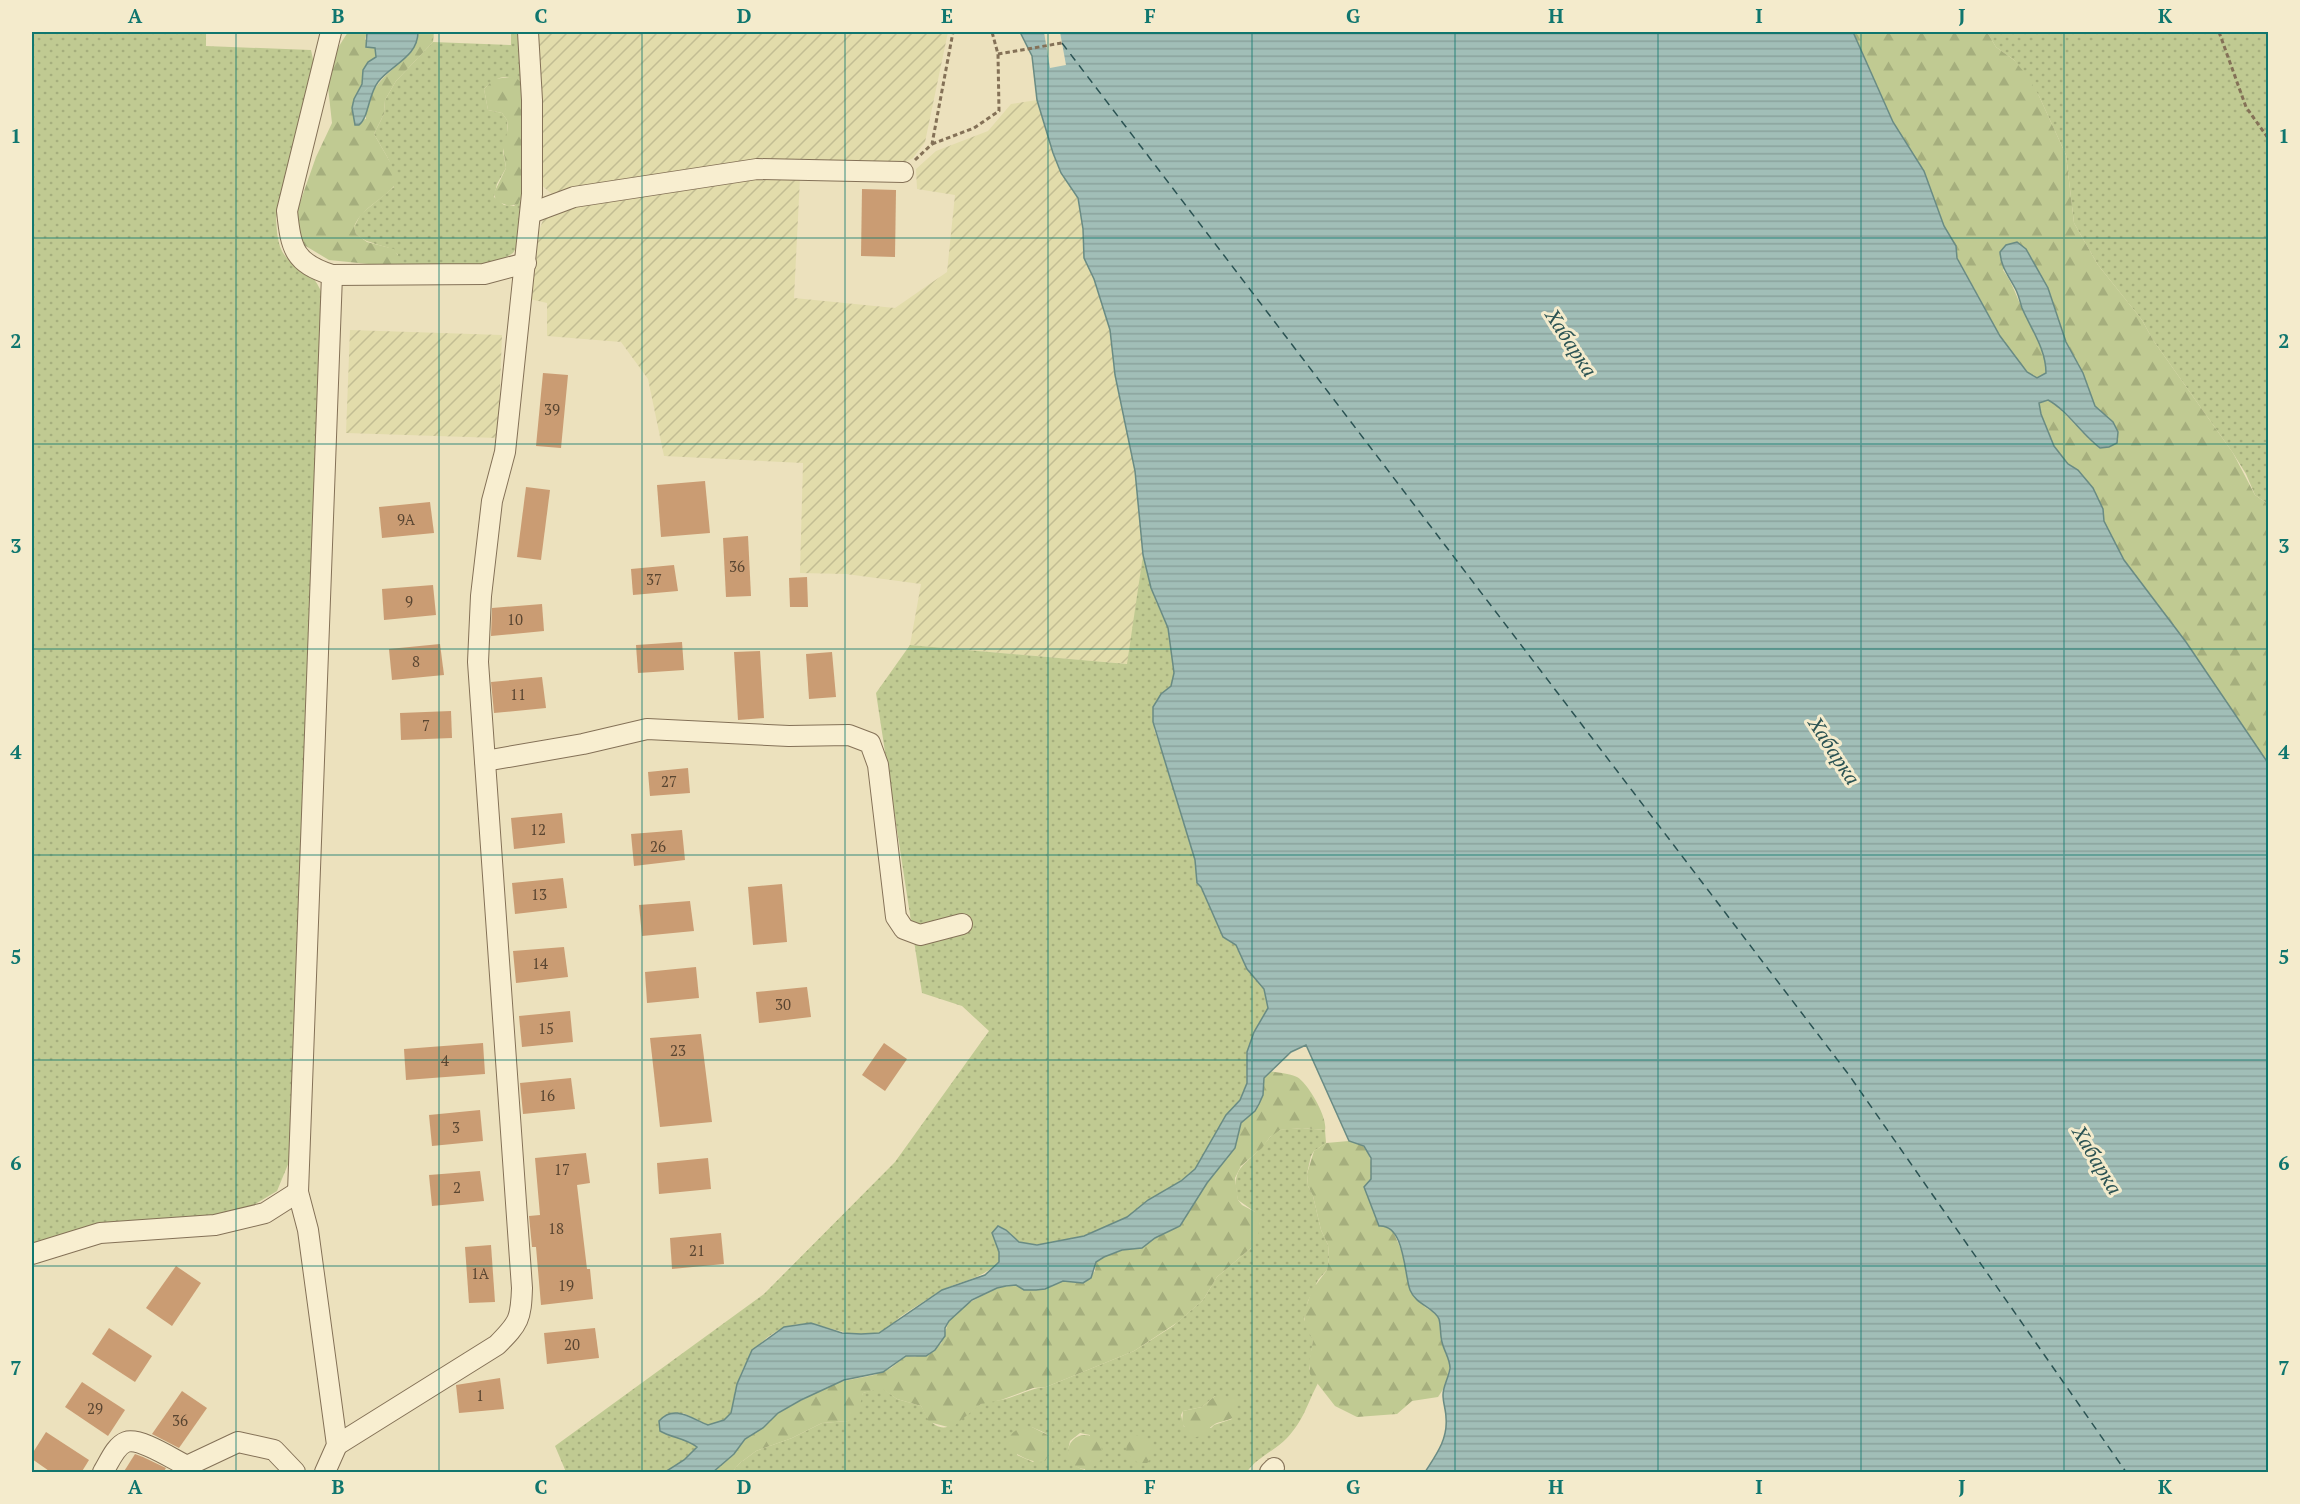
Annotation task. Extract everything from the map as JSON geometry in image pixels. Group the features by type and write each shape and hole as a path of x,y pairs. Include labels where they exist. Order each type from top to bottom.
{"street":[{"path":"331,32 287,212 290,240 304,262 314,269 332,275 484,274 526,263"},
{"path":"337,1444 497,1345 517,1325 521,1309 521,1276 478,662 481,596 492,501 505,452 531,213 532,100 528,32"},
{"path":"531,213 574,197 757,169 903,172"},
{"path":"326,1473 337,1444 308,1230 298,1192 332,275"},
{"path":"485,761 584,744 647,729 778,736 849,735 870,743 878,765 896,917 904,929 920,935 962,924"},
{"path":"32,1254 100,1233 215,1225 276,1208 298,1192"},
{"path":"104,1473 118,1448 126,1442 138,1442 187,1466 238,1442 274,1450 295,1473"}],"path":[{"path":"932,144 953,32"},
{"path":"903,172 932,144 974,128 999,111 998,54 992,32"},
{"path":"2219,32 2246,107 2268,138"},
{"path":"998,54 1062,43"}],"shaded area":[{"path":"533,32 948,32 925,142 913,158 891,170 760,163 552,194 540,184"},
{"path":"1037,100 1061,173 1078,198 1083,229 1084,258 1094,279 1110,330 1115,375 1135,471 1143,555 1128,664 910,645 921,584 846,574 800,573 803,463 664,456 648,379 621,342 547,336 547,303 530,299 535,242 543,220 565,207 759,176 800,178 794,298 895,308 947,272 955,195 917,189 916,169 936,151 988,131 1011,104"},
{"path":"350,330 502,335 498,438 346,433"}],"green space":[{"path":"32,32 206,32 206,46 311,50 314,64 276,218 281,249 288,259 311,276 324,299 289,1162 277,1191 242,1212 32,1249"},
{"path":"348,32 367,32 365,39 371,48 375,48 376,57 363,70 362,83 352,108 355,120 366,119 368,103 374,91 409,53 418,32 434,32 433,42 396,81 385,100 384,114 374,134 398,181 363,213 354,227 356,234 367,242 394,249 402,262 388,266 329,260 304,245 295,224 297,211 316,157 332,123 327,78 334,54"},
{"path":"511,32 521,32 527,87 516,79 505,77 494,80 484,89 488,110 502,113 507,120 508,134 503,151 506,168 497,184 494,197 504,205 514,206 522,199 525,190 524,236 513,253 495,264 388,266 398,255 389,248 363,239 356,234 354,227 361,214 394,187 389,160 374,134 384,114 385,100 396,81 433,42 511,45"},
{"path":"1853,32 1987,32 1996,47 2014,60 2028,77 2039,96 2066,155 2074,223 2098,265 2142,320 2153,340 2233,453 2255,495 2268,504 2268,763 2186,642 2124,560 2104,521 2103,509 2093,488 2078,470 2068,464 2054,446 2039,403 2048,400 2055,404 2093,443 2104,414 2095,406 2083,373 2057,321 2048,288 2026,249 2003,270 2042,349 2046,373 2036,378 2027,372 2000,336 1957,257 1956,246 1944,226 1924,171 1893,122"},
{"path":"1987,32 2268,32 2268,504 2255,495 2233,453 2153,340 2142,320 2098,265 2074,223 2066,155 2039,96 2014,60 1996,47"},
{"path":"516,78 527,87 525,190 518,204 509,206 496,201 494,193 506,168 503,147 508,130 507,120 502,113 488,110 484,89 494,79"},
{"path":"1143,555 1155,599 1168,628 1174,673 1171,686 1161,694 1153,707 1154,729 1195,860 1197,882 1223,937 1236,945 1247,969 1264,989 1268,1008 1254,1032 1247,1052 1247,1083 1240,1100 1195,1169 1127,1217 1084,1236 1046,1244 1019,1242 1006,1230 992,1233 999,1252 999,1262 977,1277 938,1292 878,1333 863,1335 800,1324 772,1334 760,1344 746,1363 739,1378 732,1410 727,1418 708,1425 683,1413 668,1436 689,1440 697,1447 684,1460 665,1472 566,1472 555,1446 764,1294 895,1162 989,1031 962,1006 922,993 876,693 910,645 1127,664"},
{"path":"1269,1071 1297,1077 1301,1081 1320,1110 1325,1130 1302,1128 1280,1130 1241,1166 1235,1178 1238,1200 1242,1205 1261,1215 1258,1236 1251,1248 1217,1277 1203,1300 1178,1322 1134,1351 1046,1387 1033,1388 1001,1400 981,1404 955,1425 948,1427 929,1422 921,1406 897,1399 881,1388 863,1393 858,1413 848,1421 822,1423 792,1438 756,1451 732,1472 713,1472 734,1454 745,1439 763,1428 778,1413 834,1383 874,1375 891,1368 906,1356 915,1357 941,1344 949,1321 963,1306 997,1288 1016,1285 1024,1290 1046,1289 1063,1281 1083,1283 1095,1271 1096,1262 1104,1257 1122,1250 1142,1248 1155,1238 1180,1226 1207,1183 1235,1148 1241,1123 1255,1111 1263,1095 1264,1078"},
{"path":"1284,1129 1325,1130 1326,1143 1314,1151 1307,1174 1308,1186 1313,1196 1321,1230 1328,1245 1329,1257 1327,1270 1318,1280 1308,1301 1304,1319 1313,1340 1309,1369 1318,1383 1293,1431 1247,1472 732,1472 756,1451 792,1438 822,1423 848,1421 863,1393 881,1387 897,1399 921,1406 935,1425 942,1427 956,1423 985,1402 1007,1399 1046,1387 1134,1351 1173,1326 1203,1300 1217,1277 1251,1248 1260,1222 1255,1212 1238,1200 1237,1175 1275,1133","holes":["1215,1396 1232,1419 1211,1428 1184,1427 1181,1415 1183,1411 1202,1407","1032,1427 1047,1434 1053,1442 1033,1462 1017,1455","1080,1433 1090,1435 1085,1470 1076,1466 1070,1459 1070,1441"]},
{"path":"1349,1141 1364,1146 1368,1153 1372,1170 1368,1188 1377,1222 1379,1226 1386,1225 1392,1229 1403,1254 1409,1284 1425,1307 1436,1314 1440,1321 1441,1336 1450,1365 1446,1385 1438,1397 1412,1401 1397,1414 1357,1417 1335,1406 1310,1374 1309,1363 1313,1340 1305,1325 1304,1313 1312,1290 1327,1270 1329,1257 1328,1245 1321,1230 1313,1196 1308,1186 1307,1174 1314,1151 1326,1143"},
{"path":"1215,1396 1234,1398 1237,1402 1236,1416 1217,1423 1203,1435 1191,1437 1182,1423 1183,1411 1202,1407"},
{"path":"1032,1427 1052,1439 1052,1447 1045,1461 1031,1460 1008,1448 1014,1432"},
{"path":"1085,1435 1097,1440 1102,1452 1097,1464 1085,1469 1073,1464 1068,1452 1073,1440"},
{"path":"1135,1436 1145,1437 1151,1442 1152,1454 1147,1463 1138,1463 1126,1453 1127,1440"}],"water":[{"path":"367,32 418,32 414,48 378,82 365,117 359,125 355,125 352,108 354,99 362,84 363,70 368,62 376,57 375,48 366,47"},
{"name":"Хабарка","path":"1020,32 1853,32 1893,122 1924,171 1944,226 1956,246 1957,258 2000,336 2027,372 2037,378 2046,373 2044,356 2004,267 2000,252 2006,245 2017,242 2026,249 2048,288 2066,342 2083,373 2095,406 2113,422 2118,432 2117,443 2100,448 2062,410 2048,400 2039,403 2054,446 2068,464 2078,470 2093,488 2103,509 2104,521 2124,560 2186,642 2268,763 2268,1472 1425,1472 1440,1446 1446,1426 1443,1395 1450,1368 1441,1339 1439,1319 1416,1299 1410,1290 1399,1241 1388,1228 1379,1226 1364,1187 1371,1179 1371,1158 1364,1146 1349,1141 1306,1045 1291,1052 1264,1078 1263,1095 1255,1111 1241,1123 1235,1148 1207,1183 1180,1226 1155,1238 1142,1248 1122,1250 1104,1257 1096,1262 1091,1278 1083,1283 1063,1281 1045,1289 1036,1290 1024,1290 1016,1285 997,1288 972,1300 949,1321 945,1328 945,1336 935,1350 926,1356 906,1356 883,1372 844,1380 801,1400 778,1413 763,1428 745,1439 734,1454 713,1472 665,1472 684,1460 697,1447 660,1431 659,1421 670,1413 689,1416 708,1425 724,1420 731,1413 737,1384 752,1350 784,1327 811,1323 842,1333 879,1333 942,1290 985,1275 999,1262 999,1252 992,1233 998,1226 1019,1242 1037,1245 1084,1236 1127,1217 1148,1200 1181,1181 1195,1169 1226,1115 1240,1100 1247,1083 1247,1052 1254,1032 1268,1008 1264,989 1247,969 1236,945 1223,937 1201,887 1197,883 1195,860 1153,722 1153,707 1161,694 1171,686 1174,673 1168,628 1151,588 1143,555 1135,471 1115,375 1110,330 1094,279 1084,258 1083,229 1078,198 1061,173 1053,153 1037,100 1032,56"}],"pier":[{"path":"1044,32 1060,32 1066,65 1050,68"}],"building":[{"path":"862,189 896,190 895,257 861,256"},
{"path":"543,373 568,375 561,448 536,446"},
{"path":"705,481 710,533 661,537 657,485"},
{"path":"526,487 550,490 541,560 517,557"},
{"path":"430,502 434,533 382,538 379,507"},
{"path":"748,536 751,596 726,597 723,538"},
{"path":"674,565 678,591 633,595 631,569"},
{"path":"807,577 808,607 790,607 789,578"},
{"path":"433,585 436,615 384,620 382,589"},
{"path":"542,604 544,631 491,636 492,608"},
{"path":"682,642 684,670 638,673 636,645"},
{"path":"440,644 444,675 392,680 389,649"},
{"path":"760,651 764,718 738,720 734,652"},
{"path":"832,652 836,697 809,699 806,654"},
{"path":"542,677 546,708 494,713 491,682"},
{"path":"451,711 452,738 401,740 400,713"},
{"path":"688,768 690,793 650,796 648,772"},
{"path":"562,813 565,843 514,849 511,818"},
{"path":"682,830 685,860 634,866 631,834"},
{"path":"563,878 567,908 515,914 512,883"},
{"path":"782,884 787,942 753,945 748,887"},
{"path":"690,901 694,931 642,936 639,905"},
{"path":"564,947 568,977 516,983 513,951"},
{"path":"696,967 699,998 647,1003 645,972"},
{"path":"807,987 811,1017 759,1023 756,992"},
{"path":"570,1011 573,1042 522,1047 519,1016"},
{"path":"701,1034 712,1122 660,1127 650,1038"},
{"path":"483,1043 485,1074 406,1080 404,1049"},
{"path":"884,1043 907,1059 885,1091 862,1075"},
{"path":"571,1078 575,1109 523,1114 520,1083"},
{"path":"480,1110 483,1141 432,1146 429,1115"},
{"path":"586,1153 590,1183 577,1185 593,1299 541,1305 536,1247 532,1247 529,1216 540,1215 535,1158"},
{"path":"708,1158 711,1189 659,1194 657,1163"},
{"path":"480,1171 484,1201 432,1206 429,1175"},
{"path":"721,1233 724,1264 672,1269 670,1238"},
{"path":"491,1245 495,1302 469,1303 465,1247"},
{"path":"176,1266 201,1283 172,1326 146,1308"},
{"path":"109,1328 152,1356 135,1382 92,1354"},
{"path":"595,1328 599,1358 547,1364 544,1333"},
{"path":"500,1378 504,1409 459,1413 456,1385"},
{"path":"82,1382 125,1410 108,1436 65,1407"},
{"path":"182,1391 207,1408 179,1448 152,1434"},
{"path":"46,1432 89,1460 81,1473 52,1473 32,1459 32,1454"},
{"path":"135,1454 166,1468 163,1473 123,1473"}],"ferry route":[{"path":"1062,43 1849,1075 2126,1472"}]}
